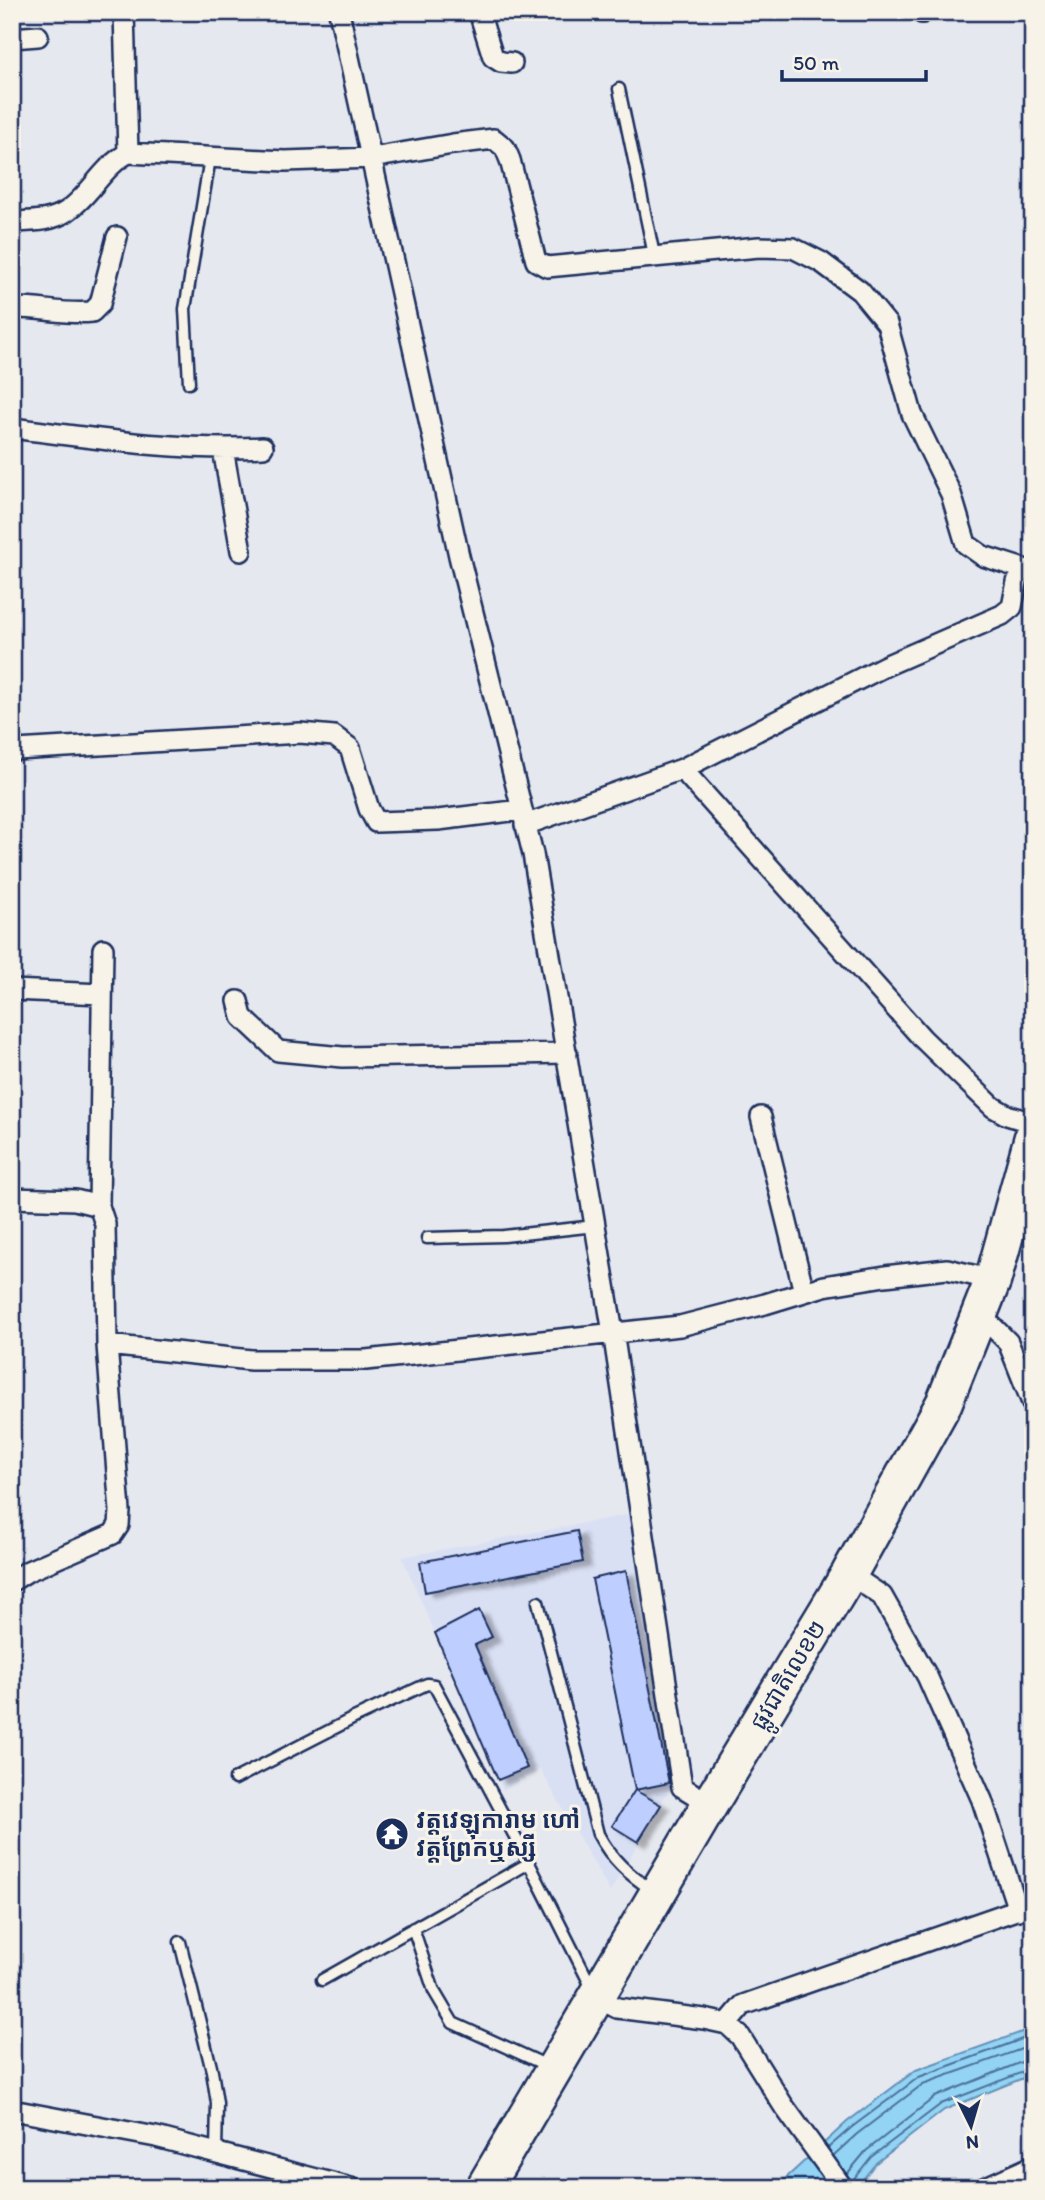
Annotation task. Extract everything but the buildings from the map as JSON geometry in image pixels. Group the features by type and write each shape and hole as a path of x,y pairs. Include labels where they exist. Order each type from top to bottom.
{"highway":[{"name":"ផ្លូវជាតិលេខ២","path":"484,2188 849,1574 944,1404 993,1280 1033,1135"}],"street":[{"path":"124,12 128,153"},
{"path":"339,12 459,556 546,923 682,1787 710,1804"},
{"path":"479,12 493,57 512,63"},
{"path":"12,38 38,36"},
{"path":"12,222 48,219 67,211 117,159 128,153 285,161 372,158 494,139 505,148 510,160 536,261 547,267 654,255 759,247 793,248 821,262 860,291 887,324 912,414 951,495 966,544 1025,577 1012,607 1002,615 885,666 682,769 523,818 376,822 369,809 350,748 334,736 300,733 14,747"},
{"path":"12,308 80,314 92,312 100,304 117,237"},
{"path":"12,428 145,444 223,449 263,447"},
{"path":"223,449 241,551"},
{"path":"682,769 922,1038 993,1107 1007,1115 1033,1123"},
{"path":"12,1581 28,1571 113,1534 119,1525 107,1345 105,1224 99,1206 103,948"},
{"path":"12,990 102,994"},
{"path":"238,1001 243,1017 278,1051 343,1057 567,1053"},
{"path":"761,1117 804,1292"},
{"path":"12,1198 75,1200 99,1206"},
{"path":"107,1345 251,1360 366,1360 680,1326 824,1286 947,1269 993,1280"},
{"path":"980,1314 1008,1342 1033,1405"},
{"path":"727,2024 743,2006 1025,1907 982,1800 927,1676 882,1596 849,1574"},
{"path":"598,1998 617,2008 727,2024 740,2036 799,2127 844,2188"},
{"path":"12,2110 156,2137 351,2188"},
{"path":"984,2188 1033,2166"}],"lane":[{"path":"619,89 654,255"},
{"path":"189,383 185,309 210,158"},
{"path":"427,1238 504,1236 595,1226"},
{"path":"538,1602 598,1834 624,1871 659,1894"},
{"path":"235,1779 366,1712 427,1684 433,1685 598,1998"},
{"path":"322,1980 529,1863"},
{"path":"413,1928 434,1991 453,2023 554,2069"},
{"path":"180,1942 212,2071 217,2103 216,2153"}],"shaded area":[{"path":"632,1514 671,1786 610,1892 540,1769 503,1790 402,1557"}],"water":[{"path":"1033,2028 1033,2074 944,2110 876,2163 856,2188 775,2188 847,2122 916,2070"}],"place":[{"name":"វត្តវេឡុការាម ហៅ វត្តព្រែកឬស្សី","path":"392,1834"}]}
